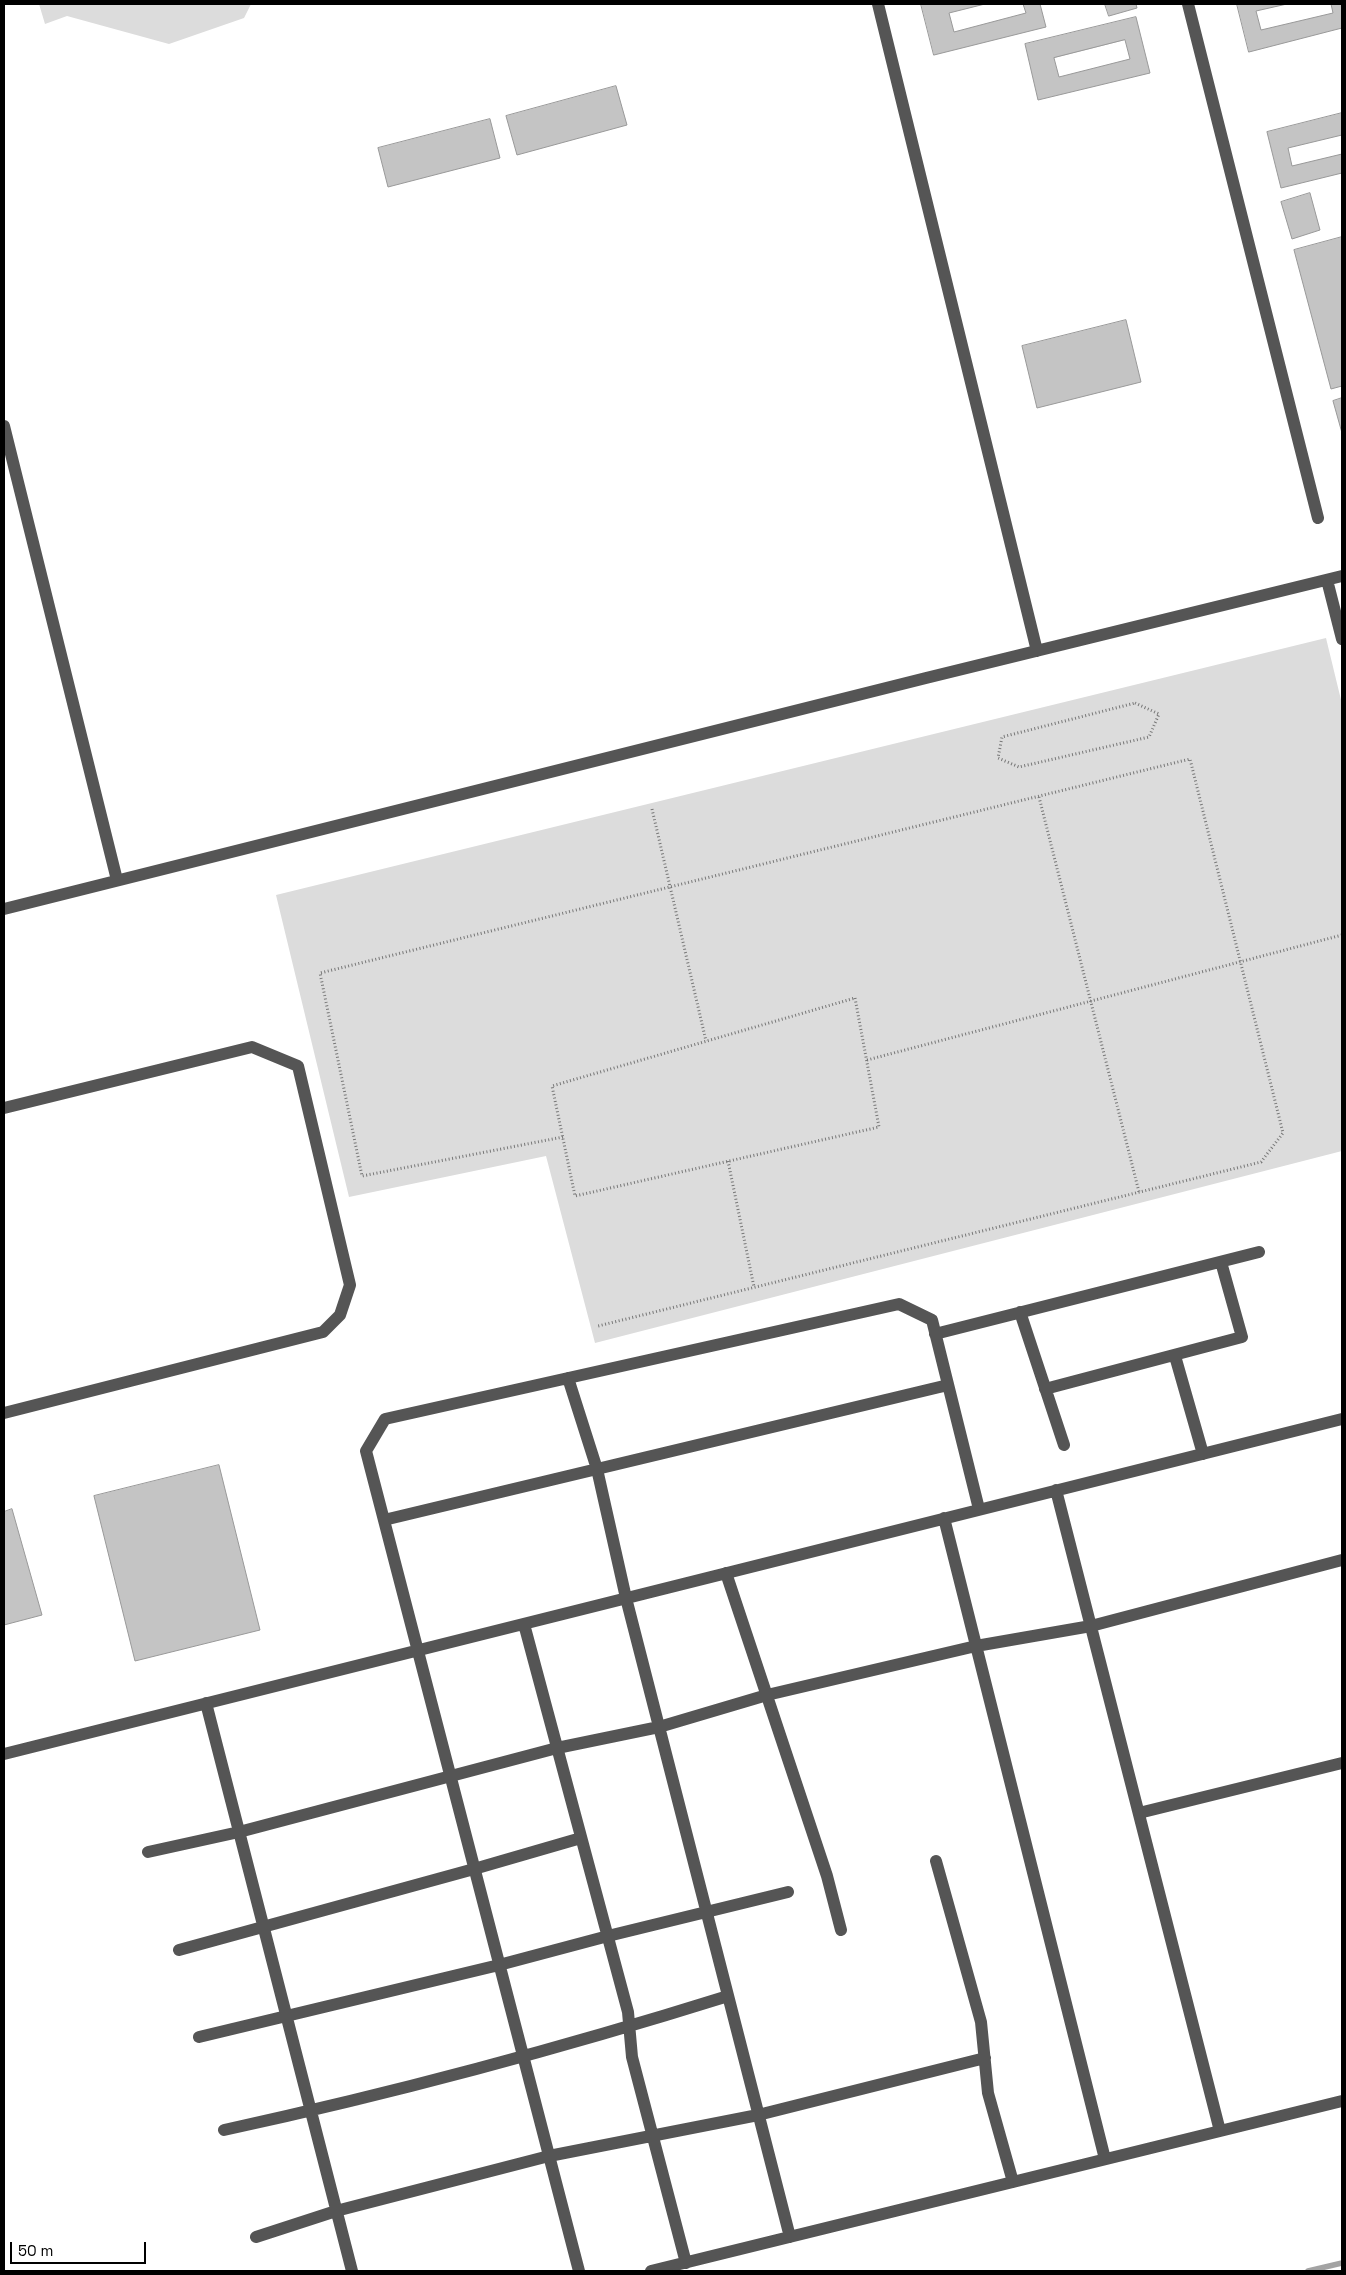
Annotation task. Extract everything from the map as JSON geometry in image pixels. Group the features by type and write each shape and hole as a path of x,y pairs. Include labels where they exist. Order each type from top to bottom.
{"street":[{"path":"878,4 1038,651"},
{"path":"1188,4 1318,518"},
{"path":"4,426 6,442 117,880"},
{"path":"4,909 1342,576"},
{"path":"1327,580 1342,639"},
{"path":"4,1108 252,1047 298,1066 350,1285 340,1315 323,1332 4,1413"},
{"path":"935,1334 1259,1252"},
{"path":"1046,1389 1242,1337 1221,1262"},
{"path":"579,2271 366,1451 385,1419 899,1304 932,1320 980,1510"},
{"path":"1020,1312 1064,1445"},
{"path":"1175,1356 1203,1454"},
{"path":"568,1378 597,1469 626,1598 790,2237"},
{"path":"384,1520 948,1384"},
{"path":"4,1754 1342,1419"},
{"path":"1056,1490 1220,2131"},
{"path":"944,1518 1105,2159"},
{"path":"148,1852 239,1832 557,1748 659,1728 767,1695 976,1646 1091,1626 1342,1560"},
{"path":"726,1573 827,1876 841,1930"},
{"path":"524,1624 628,2012 632,2057 686,2263"},
{"path":"206,1703 352,2271"},
{"path":"1139,1813 1342,1763"},
{"path":"179,1950 581,1838"},
{"path":"936,1861 981,2022 988,2093 1013,2182"},
{"path":"199,2036 500,1965 706,1911 788,1892"},
{"path":"224,2130 311,2111 523,2056 630,2027 728,1996"},
{"path":"256,2237 336,2211 549,2156 758,2115 985,2058"},
{"path":"651,2271 1342,2101"}],"path":[{"path":"1134,703 1159,714 1149,737 1019,767 998,758 1002,737 1134,703"},
{"path":"563,1137 362,1176 320,973 670,889 1190,759 1283,1133 1261,1162 598,1326"},
{"path":"1039,797 1139,1192"},
{"path":"652,810 706,1041"},
{"path":"867,1060 1342,935"},
{"path":"855,998 867,1060 879,1127 575,1196 552,1086 855,998"},
{"path":"728,1161 754,1287"}],"shaded area":[{"path":"39,4 251,4 244,18 169,44 67,16 45,24"},
{"path":"1326,638 1342,704 1342,1151 595,1343 546,1156 349,1197 276,895"}],"building":[{"path":"921,4 985,4 949,13 954,32 1026,13 1023,4 1040,4 1046,27 934,55"},
{"path":"1105,4 1136,4 1137,8 1109,16"},
{"path":"1237,4 1287,4 1256,11 1261,30 1333,13 1331,4 1342,4 1342,28 1249,52"},
{"path":"1136,17 1150,73 1038,100 1025,44","holes":["1125,40 1130,59 1059,77 1054,58"]},
{"path":"616,86 627,125 517,155 506,116"},
{"path":"1342,113 1342,135 1288,148 1292,166 1342,154 1342,173 1281,188 1267,132"},
{"path":"490,119 500,158 388,187 378,148"},
{"path":"1310,193 1320,230 1292,239 1281,202"},
{"path":"1342,237 1342,386 1331,389 1294,250"},
{"path":"1126,320 1141,382 1037,408 1022,346"},
{"path":"1342,398 1342,433 1333,401"},
{"path":"219,1465 260,1630 135,1661 94,1496"},
{"path":"12,1509 42,1615 4,1625 4,1512"}],"waterway":[{"path":"1308,2271 1342,2263"}]}
